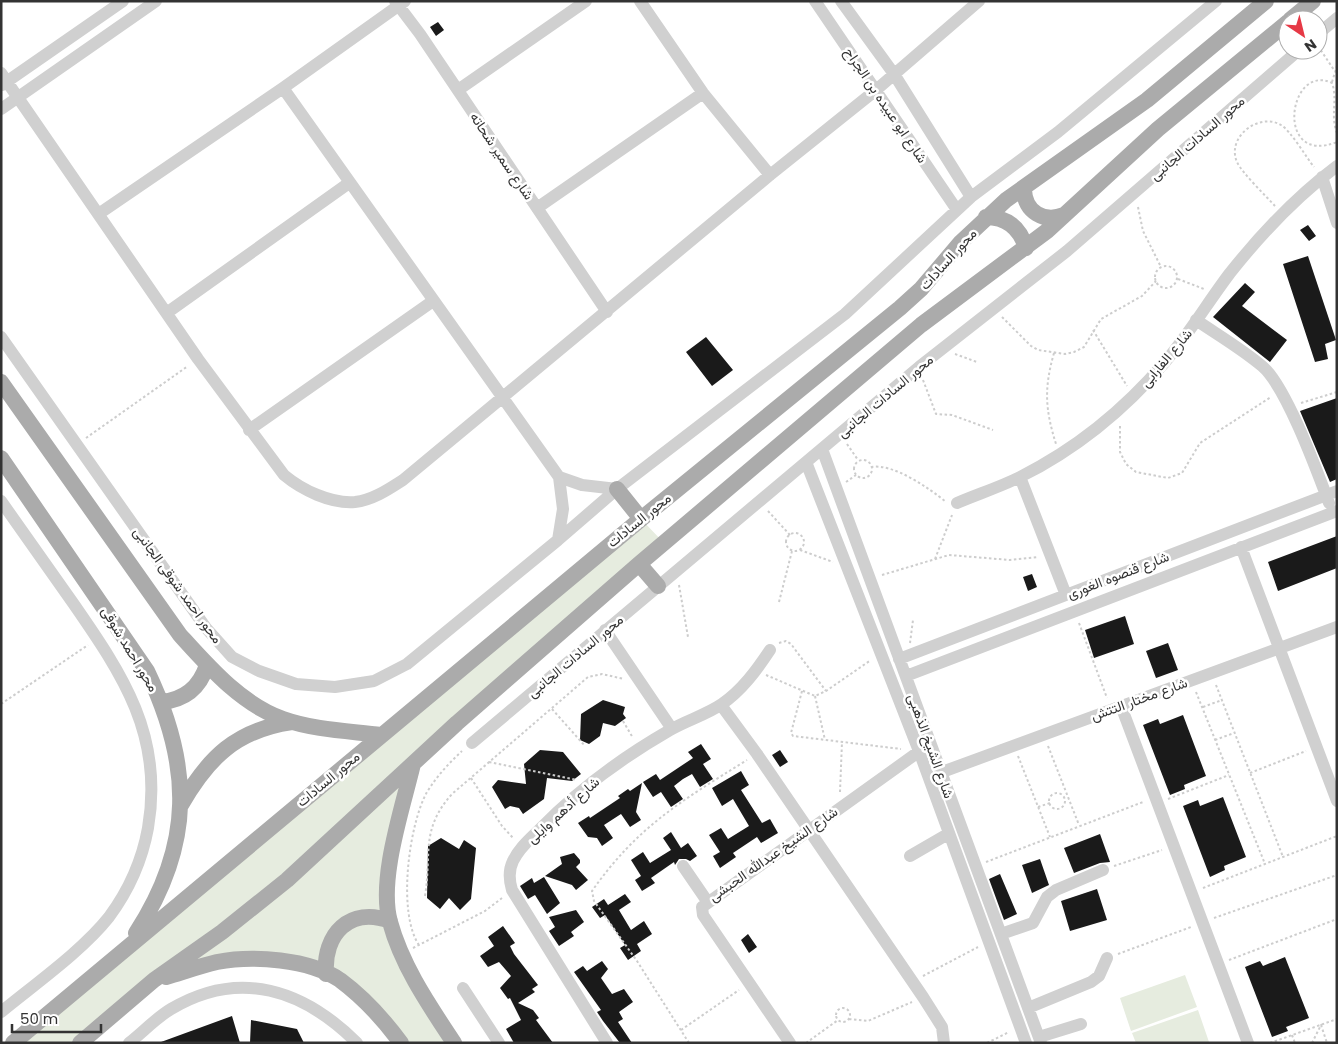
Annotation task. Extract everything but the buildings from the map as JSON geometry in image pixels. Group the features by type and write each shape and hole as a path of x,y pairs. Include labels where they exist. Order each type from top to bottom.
{"main road":[{"name":"محور السادات","path":"13,1043 641,519 900,308 986,217 1006,200 1024,190 1172,80 1266,1"},
{"path":"1302,10 1313,1"},
{"path":"80,1043 154,980 222,932 287,880 413,764 639,564 921,325 1026,248 1165,123 1278,30"},
{"path":"1024,190 1027,204 1036,214 1050,218 1064,215"},
{"path":"986,217 996,217 1012,225 1019,231 1026,248"},
{"path":"1,382 180,636 207,665 241,695 280,718 327,729 381,735"},
{"name":"محور احمد شوقى","path":"3,463 129,642 147,671 161,702 179,764 181,806 175,847 162,886 128,946"},
{"path":"618,489 641,519"},
{"path":"639,564 658,586"},
{"path":"161,702 179,699 194,689 200,682 207,665"},
{"path":"181,806 205,767 226,748 257,730 292,722"},
{"path":"413,764 392,850 388,896 390,921 407,966 425,1000 454,1043"},
{"path":"326,974 326,952 339,929 354,919 363,917 381,918 390,921"},
{"path":"154,980 219,962 254,959 289,962 338,979 362,999 401,1043"}],"street":[{"path":"123,1 3,80 18,96 168,312 198,359 284,475 294,483 328,498 354,502 379,494 392,487 503,398 770,175 876,90 979,1"},
{"path":"1,108 156,1"},
{"path":"458,90 586,1"},
{"path":"640,1 703,93 770,175"},
{"name":"شارع ابو عبيده بن الجراح","path":"815,1 957,210"},
{"name":"شارع ابو عبيده بن الجراح","path":"841,1 894,74 971,197"},
{"path":"558,540 618,489 845,314 971,197 1058,132 1216,1"},
{"path":"100,213 282,88 399,3"},
{"name":"شارع سمير شحاته","path":"399,3 607,312"},
{"name":"محور السادات الجانبى","path":"472,743 920,367 1074,245 1287,60"},
{"path":"282,88 559,478 564,509 558,540"},
{"path":"537,208 703,93"},
{"name":"شارع الفارابى","path":"957,502 1020,477 1059,455 1091,433 1120,409 1167,360 1247,253 1282,214 1322,177 1337,166"},
{"path":"1322,177 1337,223"},
{"path":"168,312 349,183"},
{"path":"249,430 433,301"},
{"path":"1196,320 1263,366 1281,390 1332,493 1335,511"},
{"name":"محور احمد شوقى الجانبى","path":"1,337 206,628 232,657 259,671 296,684 335,687 374,681 406,664 558,540"},
{"name":"شارع الشيخ الذهبى","path":"822,449 869,580 904,657 906,676 930,745 942,772 1040,1040"},
{"name":"شارع الشيخ الذهبى","path":"806,462 881,652 1026,1043"},
{"path":"1020,477 1066,595"},
{"path":"559,478 582,485 618,489"},
{"name":"شارع قنصوه الغورى","path":"904,657 1332,493"},
{"path":"1,501 119,670 135,705 146,742 152,774 151,808 143,854 128,888 108,918 82,944 1,1012"},
{"name":"شارع قنصوه الغورى","path":"906,676 1335,511"},
{"path":"1240,547 1337,801"},
{"name":"شارع مختار التتش","path":"942,772 1337,626"},
{"path":"605,630 672,729"},
{"name":"شارع أدهم وايلى","path":"512,890 509,881 510,870 522,847 555,814 591,783 639,749 672,729 721,705 740,690 770,650"},
{"path":"721,705 809,829 923,997 942,1027 944,1043"},
{"path":"1116,708 1156,800 1248,1043"},
{"name":"شارع الشيخ عبدالله الحبشى","path":"790,1043 703,915 702,907 707,901 839,807 918,751 930,745"},
{"path":"910,856 948,834"},
{"path":"683,866 707,901"},
{"path":"1001,934 1033,923 1047,897 1056,890 1103,870"},
{"path":"512,890 607,1043"},
{"path":"1028,1008 1091,982 1102,972 1107,958"},
{"path":"129,1043 169,1010 211,992 233,988 256,987 280,992 323,1014 357,1043"},
{"path":"463,988 499,1043"},
{"path":"1040,1040 1081,1024"}],"path":[{"path":"1327,60 1334,70"},
{"path":"1337,66 1334,70 1332,83 1337,133"},
{"path":"1332,83 1325,79 1317,80 1302,91 1296,100 1293,121 1301,136 1316,146 1324,147 1337,142"},
{"path":"1282,214 1237,163 1236,144 1247,128 1264,122 1282,126 1322,177"},
{"path":"1295,142 1301,136"},
{"path":"1136,191 1143,230 1161,267"},
{"path":"1161,267 1173,268 1177,278 1215,294"},
{"path":"993,309 1031,346 1038,350 1054,353 1074,352 1084,347 1093,329 1106,315 1142,296 1156,281 1156,273 1161,267"},
{"path":"1156,281 1165,288 1173,285 1177,278"},
{"path":"1093,329 1114,362 1132,397"},
{"path":"942,349 977,362"},
{"path":"1054,353 1048,373 1046,401 1047,415 1059,455"},
{"path":"77,444 198,359"},
{"path":"920,367 936,414 952,415 993,430"},
{"path":"1120,409 1120,445 1126,464 1136,472 1168,478 1182,473 1200,443 1281,390"},
{"path":"1289,407 1337,392"},
{"path":"840,434 859,461"},
{"path":"859,461 854,471 859,477 867,476 872,467"},
{"path":"859,461 866,461 872,467 887,466 928,489 946,502 957,502 934,559"},
{"path":"759,501 790,535"},
{"path":"790,535 797,534 803,539 800,550"},
{"path":"790,535 786,542 792,551"},
{"path":"792,551 800,550 849,569"},
{"path":"779,602 792,551"},
{"path":"869,580 949,555 1010,560 1051,556"},
{"path":"676,570 688,637"},
{"path":"1074,611 1116,708"},
{"path":"904,657 913,620"},
{"path":"1,704 97,638"},
{"path":"770,650 786,640 805,661 826,691"},
{"path":"756,670 815,696 826,691 881,652"},
{"path":"1211,673 1283,857"},
{"path":"424,896 428,873 430,830 436,813 444,802 594,674 641,683"},
{"path":"1191,680 1265,864"},
{"path":"802,691 791,735 918,751"},
{"path":"815,696 825,740"},
{"path":"1202,707 1222,700"},
{"path":"552,709 585,746"},
{"path":"622,721 639,749"},
{"path":"1215,740 1235,732"},
{"path":"1044,734 1066,798 1079,826"},
{"path":"839,807 842,742"},
{"path":"419,945 415,939 408,906 408,865 414,827 427,793 446,765 472,743"},
{"path":"1014,745 1050,837"},
{"path":"1250,773 1317,748"},
{"path":"689,1043 637,961 594,901 592,891 613,862 636,838 676,804 757,754"},
{"path":"489,762 591,783"},
{"path":"975,866 1079,826 1229,775"},
{"path":"471,778 502,826 522,847"},
{"path":"1055,793 1061,793 1066,798 1060,808 1054,808 1050,803 1050,797 1055,793"},
{"path":"1038,807 1050,803"},
{"path":"1191,893 1337,836"},
{"path":"1103,870 1174,846"},
{"path":"1107,958 1202,922 1337,875"},
{"path":"402,953 484,911 512,890"},
{"path":"1218,964 1337,919"},
{"path":"912,981 987,942"},
{"path":"681,1030 750,984"},
{"path":"838,1020 842,1022 849,1020 868,1021 923,997"},
{"path":"838,1020 837,1013 845,1008 850,1013 849,1020"},
{"path":"1270,1043 1337,1019"},
{"path":"806,1043 838,1020"},
{"path":"1312,1043 1320,1024"},
{"path":"1320,1024 1327,1043"},
{"path":"986,1043 1020,1027"},
{"path":"1292,1035 1296,1043"}],"shaded area":[{"path":"641,519 664,543 413,764 405,799 390,921 454,1043 401,1043 350,988 272,960 154,980 80,1043 13,1043"},
{"path":"1185,975 1197,1007 1131,1031 1120,998"},
{"path":"1198,1010 1209,1042 1136,1043 1132,1033"}]}
